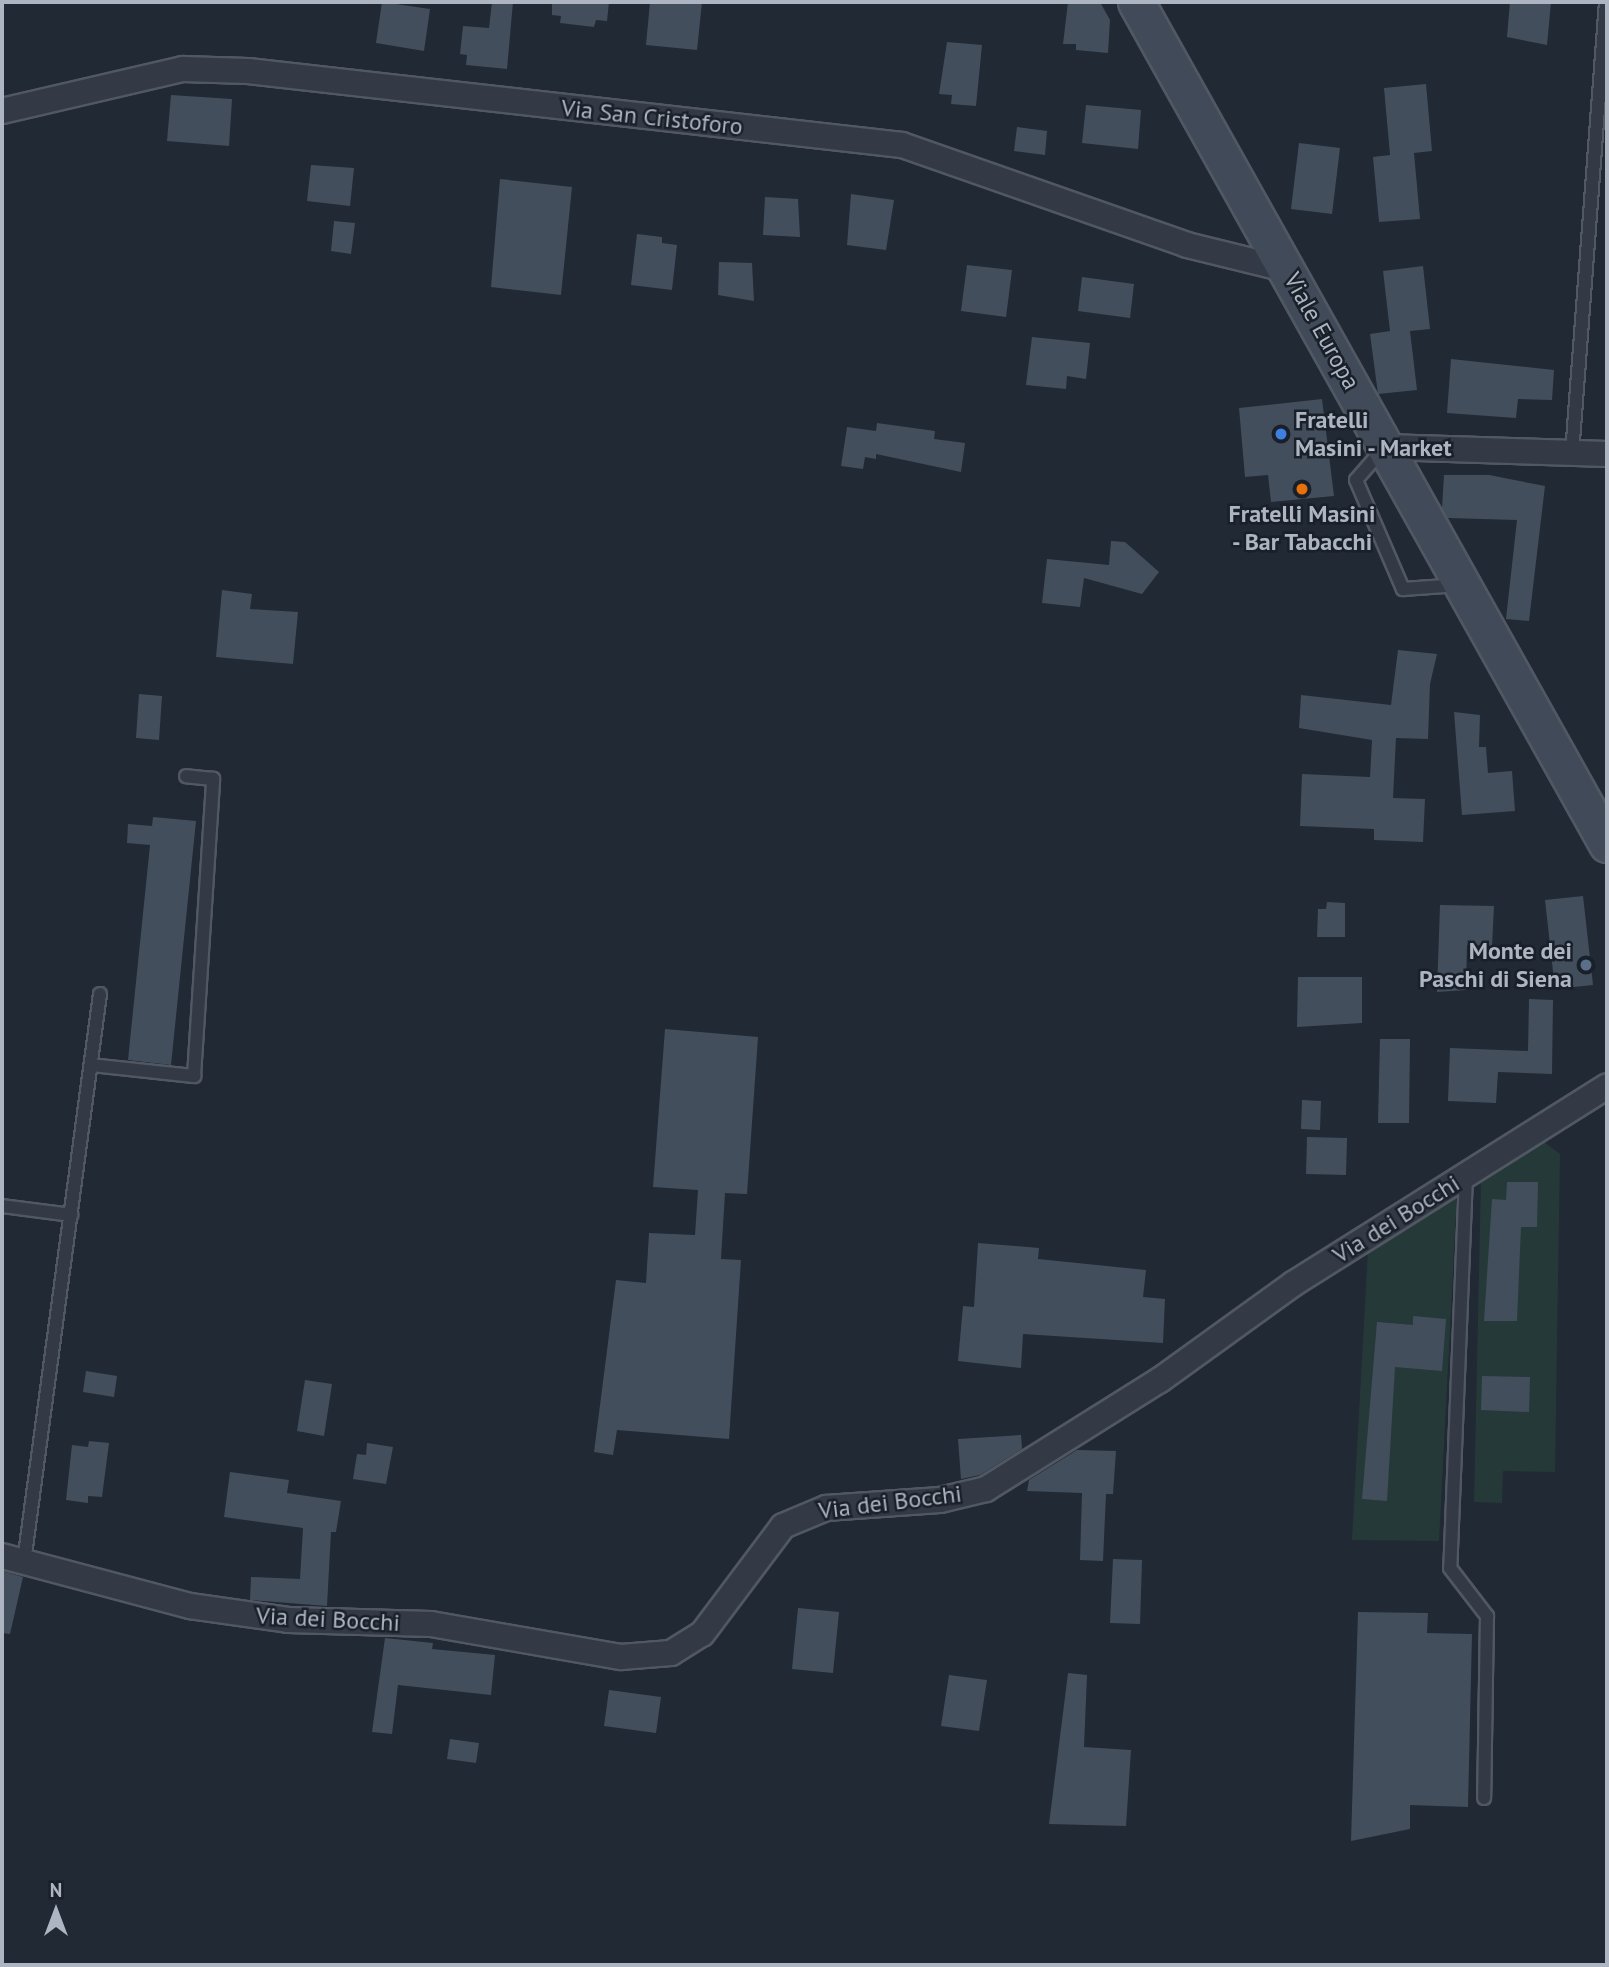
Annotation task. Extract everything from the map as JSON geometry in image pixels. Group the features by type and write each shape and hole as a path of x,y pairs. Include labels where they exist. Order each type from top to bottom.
{"main road":[{"name":"Viale Europa","path":"1136,2 1289,270 1607,844"}],"street":[{"name":"Via San Cristoforo","path":"2,111 169,71 222,70 902,145 1187,246 1289,270"},
{"path":"1385,447 1607,454"},
{"name":"Via dei Bocchi","path":"13,1559 202,1608 288,1620 431,1624 621,1657 671,1653 702,1634 783,1526 826,1508 940,1500 986,1489 1160,1380 1293,1284 1607,1086"}],"lane":[{"path":"1572,454 1606,2"},
{"path":"1385,447 1356,480 1403,589 1463,585"},
{"path":"91,1065 194,1076 214,779 186,776"},
{"path":"13,1559 71,1215 100,994"},
{"path":"1466,1176 1450,1568 1487,1616 1484,1798"},
{"path":"2,1206 71,1215"}],"shaded area":[{"path":"1544,1142 1560,1154 1555,1472 1503,1471 1502,1503 1474,1502 1481,1178"},
{"path":"1457,1193 1439,1541 1352,1540 1368,1250"}],"building":[{"path":"382,2 430,9 424,51 376,43"},
{"path":"492,2 513,2 507,69 466,65 467,55 460,54 463,26 489,28"},
{"path":"552,2 609,2 607,21 596,20 594,27 560,23 561,16 552,15"},
{"path":"650,2 702,2 697,50 646,45"},
{"path":"1068,2 1100,2 1110,20 1108,53 1076,50 1076,44 1063,44"},
{"path":"1510,2 1551,2 1547,45 1507,37"},
{"path":"947,42 982,45 976,106 951,104 952,95 939,94"},
{"path":"1426,84 1432,151 1414,153 1420,219 1379,222 1373,157 1390,155 1384,88"},
{"path":"171,95 232,99 229,146 167,141"},
{"path":"1086,105 1141,110 1138,149 1082,143"},
{"path":"1017,127 1047,131 1045,155 1014,151"},
{"path":"1299,143 1340,148 1332,214 1291,209"},
{"path":"311,165 354,168 350,206 307,201"},
{"path":"500,179 572,187 561,295 491,287"},
{"path":"851,194 894,200 886,250 847,245"},
{"path":"765,197 798,199 800,237 763,235"},
{"path":"334,221 355,223 351,254 331,251"},
{"path":"637,234 662,237 662,243 677,245 672,290 631,285"},
{"path":"719,262 752,263 754,301 718,295"},
{"path":"967,265 1012,270 1006,317 961,311"},
{"path":"1423,266 1430,329 1410,331 1417,390 1378,394 1370,334 1390,331 1383,271"},
{"path":"1082,277 1134,284 1130,318 1078,311"},
{"path":"1032,337 1090,343 1086,379 1067,376 1066,389 1026,385"},
{"path":"1451,359 1554,370 1552,400 1518,399 1516,418 1447,413"},
{"path":"1322,399 1334,496 1271,502 1268,475 1245,477 1239,408"},
{"path":"877,423 935,431 934,439 965,443 961,472 876,454 876,459 865,457 863,469 841,466 847,427 876,431"},
{"path":"1444,475 1489,475 1545,486 1529,621 1506,619 1517,520 1448,518 1442,508"},
{"path":"1111,541 1125,542 1159,572 1142,594 1084,578 1080,607 1042,603 1047,559 1109,565"},
{"path":"222,590 252,594 250,609 298,612 293,664 216,657"},
{"path":"1398,650 1437,654 1430,684 1428,739 1396,738 1393,798 1425,799 1423,842 1374,840 1374,829 1300,826 1302,774 1370,777 1372,740 1299,728 1301,695 1391,705"},
{"path":"139,694 162,696 159,740 136,738"},
{"path":"1454,712 1480,715 1479,747 1486,747 1488,773 1512,771 1515,811 1462,815"},
{"path":"153,817 196,821 171,1065 128,1060 150,845 127,843 128,824 152,826"},
{"path":"1583,896 1593,985 1555,989 1545,900"},
{"path":"1327,902 1345,903 1345,937 1317,937 1318,909 1326,909"},
{"path":"1440,905 1494,906 1492,946 1467,945 1466,990 1437,992"},
{"path":"1298,977 1362,977 1362,1023 1297,1027"},
{"path":"1529,999 1553,1000 1552,1074 1498,1072 1496,1103 1448,1101 1450,1048 1528,1051"},
{"path":"665,1029 758,1037 747,1194 725,1193 721,1259 741,1260 729,1439 617,1430 613,1455 594,1452 616,1280 646,1283 649,1233 695,1235 698,1190 653,1187"},
{"path":"1380,1039 1410,1039 1409,1123 1378,1123"},
{"path":"1302,1100 1321,1101 1320,1130 1301,1129"},
{"path":"1307,1137 1347,1138 1346,1175 1306,1174"},
{"path":"1507,1182 1538,1182 1537,1227 1521,1227 1517,1321 1484,1321 1492,1199 1506,1200"},
{"path":"978,1243 1039,1248 1038,1259 1146,1270 1143,1297 1165,1299 1163,1343 1023,1334 1021,1368 958,1361 963,1306 974,1307"},
{"path":"1413,1316 1446,1319 1442,1371 1395,1367 1387,1501 1362,1499 1377,1322 1413,1325"},
{"path":"86,1371 117,1376 114,1397 83,1392"},
{"path":"1482,1376 1530,1377 1529,1412 1481,1410"},
{"path":"305,1380 332,1384 324,1436 297,1431"},
{"path":"1021,1435 1022,1449 980,1475 961,1479 958,1439"},
{"path":"89,1441 109,1443 102,1497 88,1496 88,1503 66,1500 72,1445 88,1447"},
{"path":"367,1443 393,1447 386,1484 353,1479 357,1454 366,1455"},
{"path":"1077,1450 1116,1451 1113,1494 1106,1494 1103,1561 1080,1560 1082,1493 1027,1491 1029,1480"},
{"path":"230,1472 289,1480 287,1493 341,1501 336,1532 331,1532 327,1606 250,1600 251,1577 300,1579 303,1528 224,1517"},
{"path":"1113,1559 1142,1560 1140,1624 1110,1623"},
{"path":"2,1571 23,1577 10,1634 2,1633"},
{"path":"798,1608 839,1612 833,1673 792,1669"},
{"path":"1358,1612 1428,1613 1427,1633 1472,1634 1468,1807 1410,1805 1410,1829 1351,1841"},
{"path":"385,1638 433,1643 432,1649 495,1655 491,1695 398,1685 392,1734 372,1732"},
{"path":"1068,1673 1087,1675 1084,1747 1131,1750 1126,1826 1049,1824"},
{"path":"949,1675 987,1680 979,1731 941,1726"},
{"path":"609,1690 661,1697 656,1733 604,1726"},
{"path":"450,1739 479,1743 476,1763 447,1759"}],"place":[{"name":"Fratelli Masini - Market","path":"1281,434"},
{"name":"Fratelli Masini - Bar Tabacchi","path":"1302,489"},
{"name":"Monte dei Paschi di Siena","path":"1586,965"}]}
